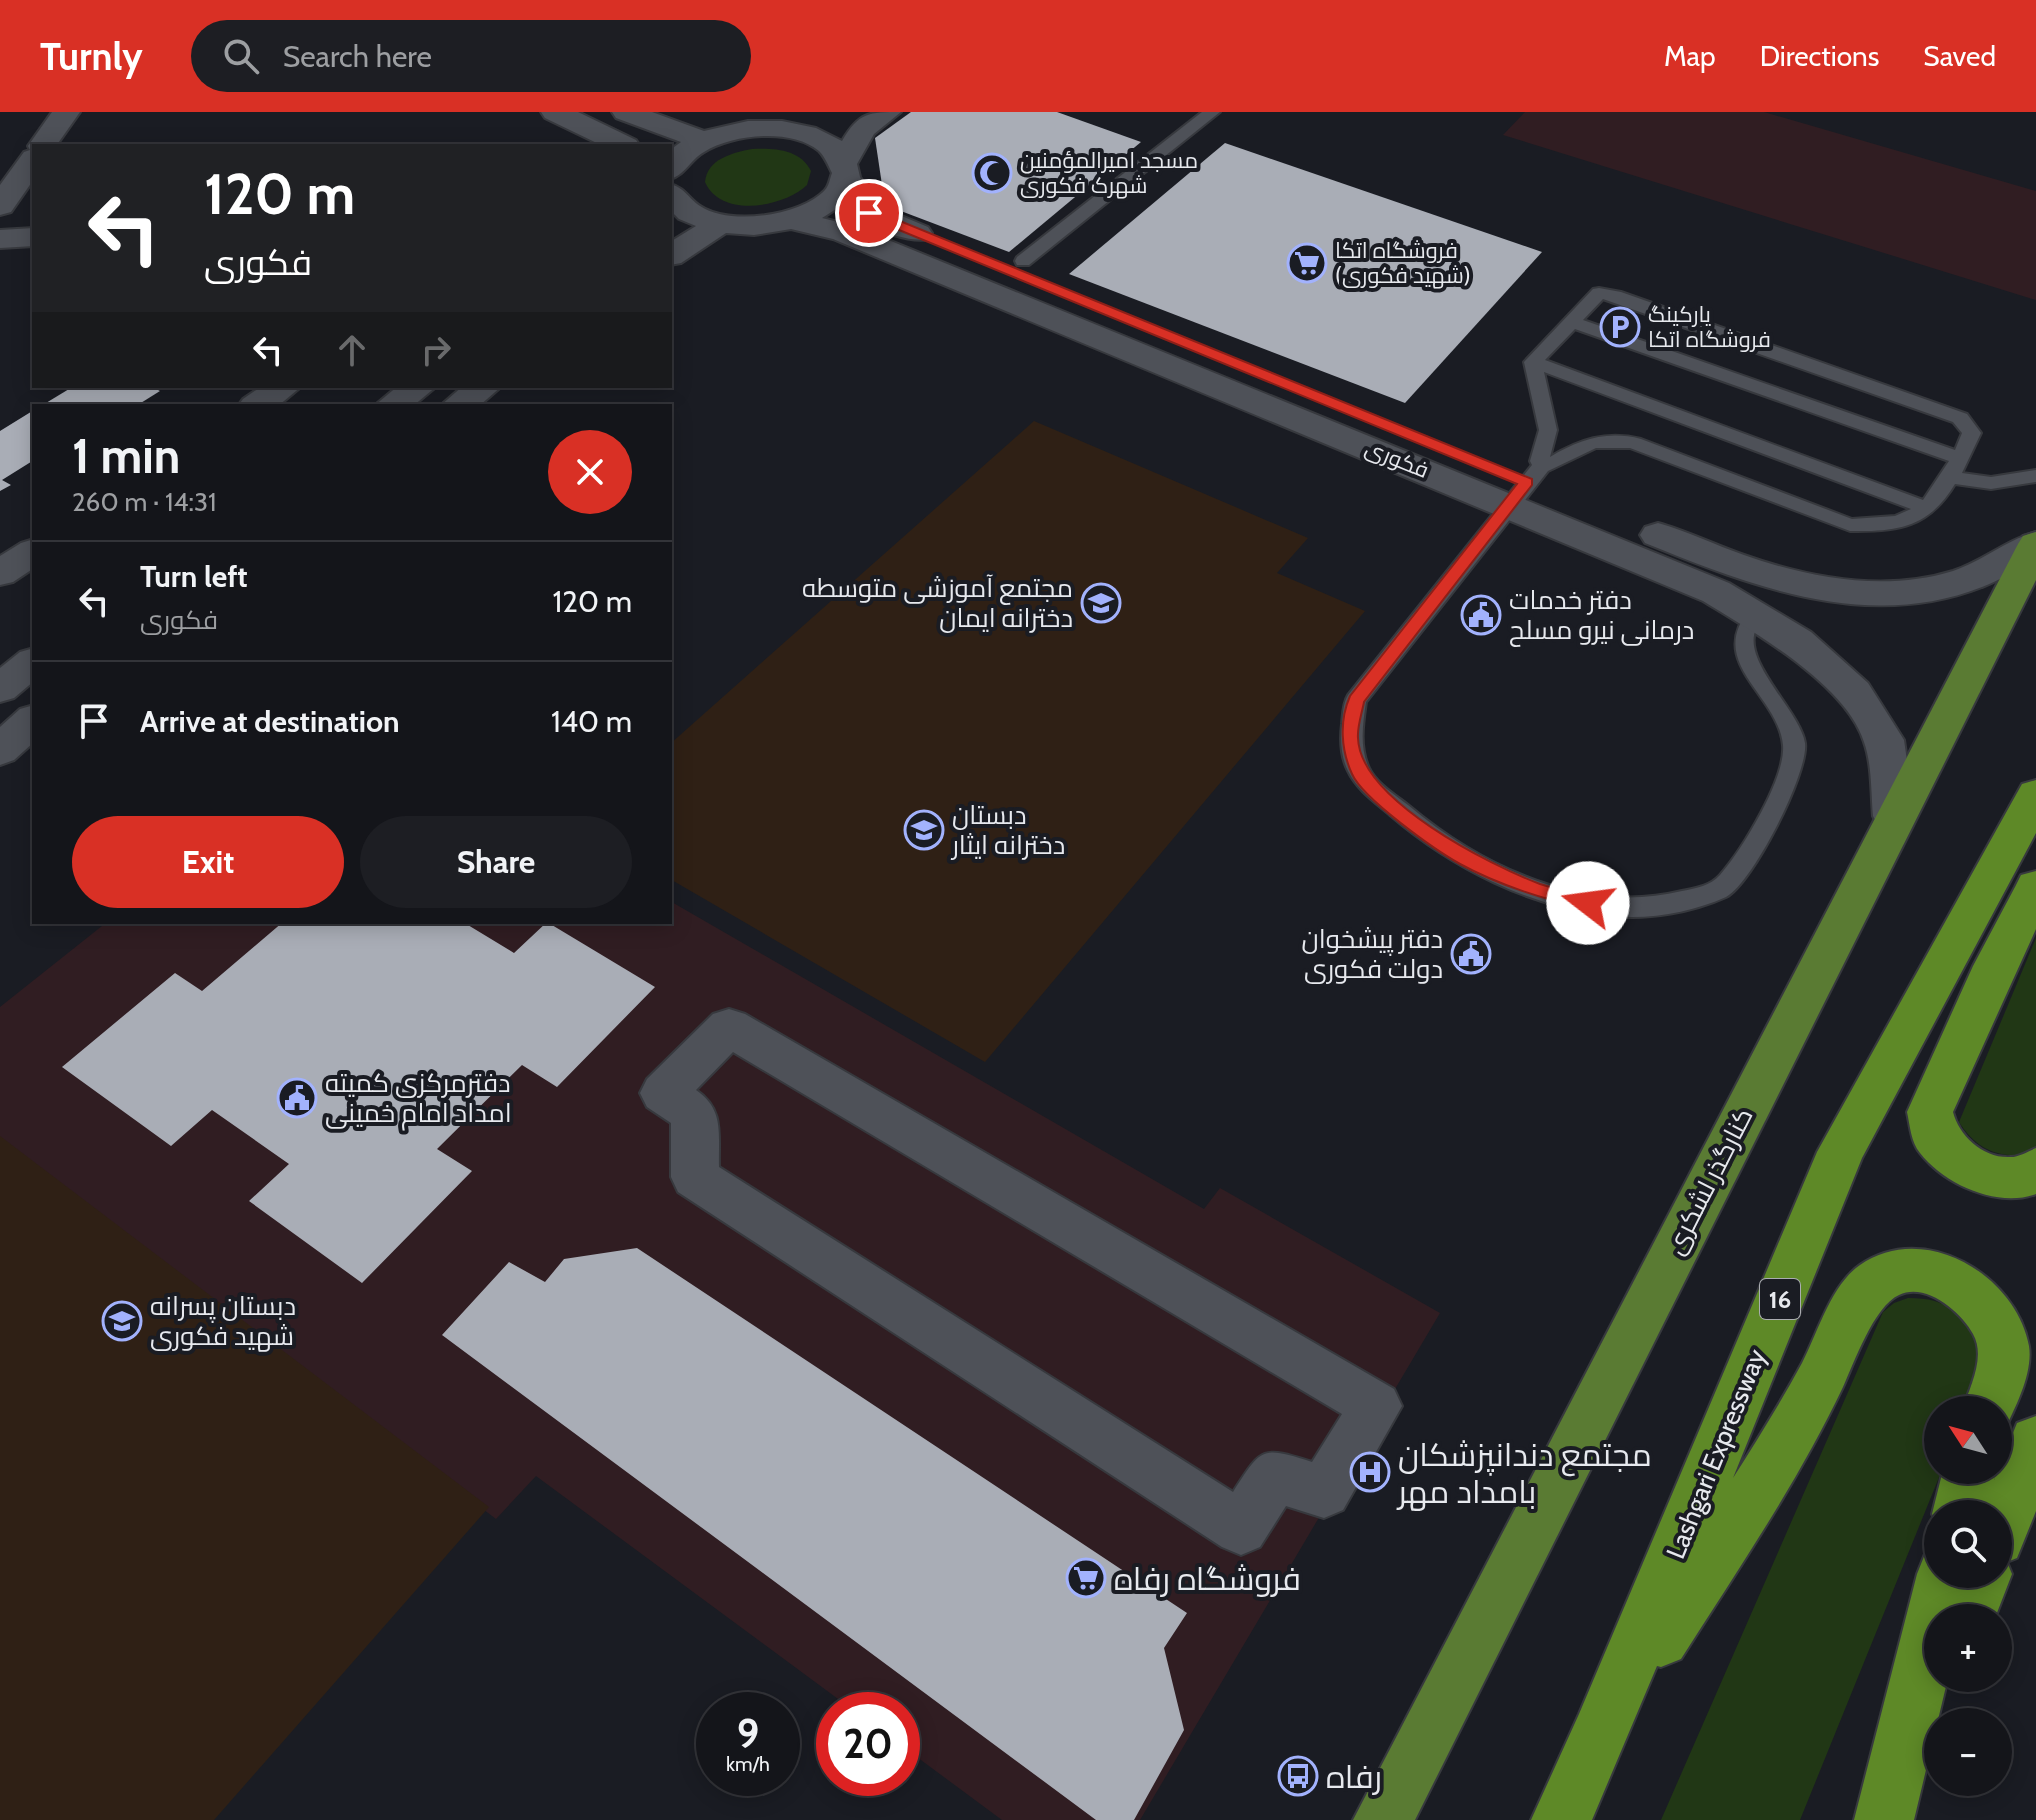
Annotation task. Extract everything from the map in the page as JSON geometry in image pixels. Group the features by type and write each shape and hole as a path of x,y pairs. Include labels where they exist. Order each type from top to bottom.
{"highway":[{"name":"Lashgari Expressway","path":"1561,1820 1600,1735 1841,1152 2036,795"},
{"path":"2036,887 1995,966 1930,1112 1936,1138 1961,1162 1991,1175 2019,1179 2036,1169"},
{"path":"1600,1735 1739,1518 1814,1392 1866,1292 1880,1278 1900,1271 1923,1271 1947,1279 1968,1291 1986,1308 1998,1328 2004,1348 1992,1396"},
{"path":"2012,1503 2036,1441"},
{"path":"1887,1820 1942,1588"},
{"path":"1887,1820 1938,1692"}],"main road":[{"name":"کنارگذر لشکری","path":"1383,1820 1894,816 2036,544"}],"street":[{"path":"43,144 66,112"},
{"path":"555,112 622,144"},
{"path":"626,112 705,141"},
{"path":"771,129 811,112"},
{"path":"672,184 692,213 721,223 769,225 792,220 829,203 841,191 863,129 887,112"},
{"path":"672,179 678,157 705,141 748,130 771,129 813,137 830,145 846,170"},
{"path":"0,206 32,161"},
{"name":"فکوری","path":"846,170 869,213 1526,484 1734,566 1835,593 1901,595 1962,581 2036,544"},
{"name":"فکوری","path":"792,220 843,232 1526,484 1757,614 1798,641 1854,693 1884,740 1894,816"},
{"path":"672,255 721,223"},
{"path":"0,239 32,237"},
{"path":"258,404 282,388"},
{"path":"394,404 417,388"},
{"path":"460,404 482,388"},
{"path":"0,573 32,552"},
{"path":"0,688 32,663"},
{"path":"0,750 32,721"},
{"path":"729,1027 1376,1406 1324,1492 1274,1476 1241,1528 695,1177 694,1114 663,1093 729,1027"}],"lane":[{"path":"1023,261 1212,112"},
{"path":"1526,484 1550,465 1593,441 1614,439 1634,443 1850,525 1882,527 1905,523 1928,509 1972,433 1960,418 1615,296 1599,293 1533,362 1537,392 1548,430 1539,461 1526,484 1356,700 1349,740 1360,774 1404,816 1467,860 1539,890 1613,910 1679,904 1723,887 1757,840 1789,774 1795,745 1747,654 1745,631 1757,614"},
{"path":"1570,321 1960,458"},
{"path":"1533,362 1928,509"},
{"path":"1949,477 1991,483 2036,476"}],"shaded area":[{"path":"1525,112 1764,112 2036,191 2036,300 1503,135"},
{"path":"1034,421 1308,538 1277,573 1365,611 985,1062 672,880 672,742"},
{"path":"672,902 1204,1209 1220,1188 1440,1313 1140,1820 1002,1820 920,1759 920,1692 829,1692 536,1476 496,1519 0,1141 0,1007 104,924 672,924"},
{"name":"دبستان پسرانه شهید فکوری","path":"0,1136 489,1507 214,1820 0,1820"}],"green space":[{"path":"752,149 777,150 800,158 811,171 807,185 784,199 753,206 724,201 713,194 705,182 710,168 729,155"},
{"path":"2036,938 2036,1152 2002,1154 1983,1147 1959,1122"},
{"path":"1908,1298 1944,1304 1960,1316 1982,1344 1969,1396 1924,1396 1924,1484 1936,1484 1930,1500 1924,1500 1924,1514 1800,1820 1661,1820 1883,1312 1894,1303"}],"building":[{"name":"مسجد امیرالمؤمنین شهرک فکوری","path":"911,112 1057,112 1141,142 1009,252 885,205 875,138"},
{"name":"فروشگاه اتکا (شهید فکوری)","path":"1225,143 1542,252 1405,403 1069,274"},
{"path":"71,388 154,388 160,391 139,404 44,404"},
{"path":"32,411 32,461 2,480 11,485 0,491 0,431"},
{"name":"دفترمرکزی کمیته امداد امام خمینی","path":"281,924 466,924 514,953 545,924 550,924 655,987 557,1087 522,1065 437,1149 472,1171 362,1283 249,1201 289,1164 212,1110 171,1146 62,1067 175,973 202,991"},
{"path":"637,1248 1187,1613 1164,1648 1184,1730 1134,1820 1096,1820 442,1335 509,1262 545,1282 564,1259"}],"place":[{"name":"مسجد امیرالمؤمنین شهرک فکوری","path":"992,173"},
{"name":"فروشگاه اتکا (شهید فکوری)","path":"1307,263"},
{"name":"پارکینگ فروشگاه اتکا","path":"1620,327"},
{"name":"مجتمع آموزشی متوسطه دخترانه ایمان","path":"1101,603"},
{"name":"دفتر خدمات درمانی نیرو مسلح","path":"1481,615"},
{"name":"دبستان دخترانه ایثار","path":"924,830"},
{"name":"دفتر پیشخوان دولت فکوری","path":"1471,954"},
{"name":"دفترمرکزی کمیته امداد امام خمینی","path":"297,1098"},
{"name":"دبستان پسرانه شهید فکوری","path":"122,1321"},
{"name":"مجتمع دندانپزشکان بامداد مهر","path":"1370,1472"},
{"name":"فروشگاه رفاه","path":"1086,1578"},
{"name":"رفاه","path":"1298,1776"}],"route":[{"path":"869,213 1526,482 1356,700 1349,740 1360,774 1404,816 1467,860 1539,890 1588,903"}]}
